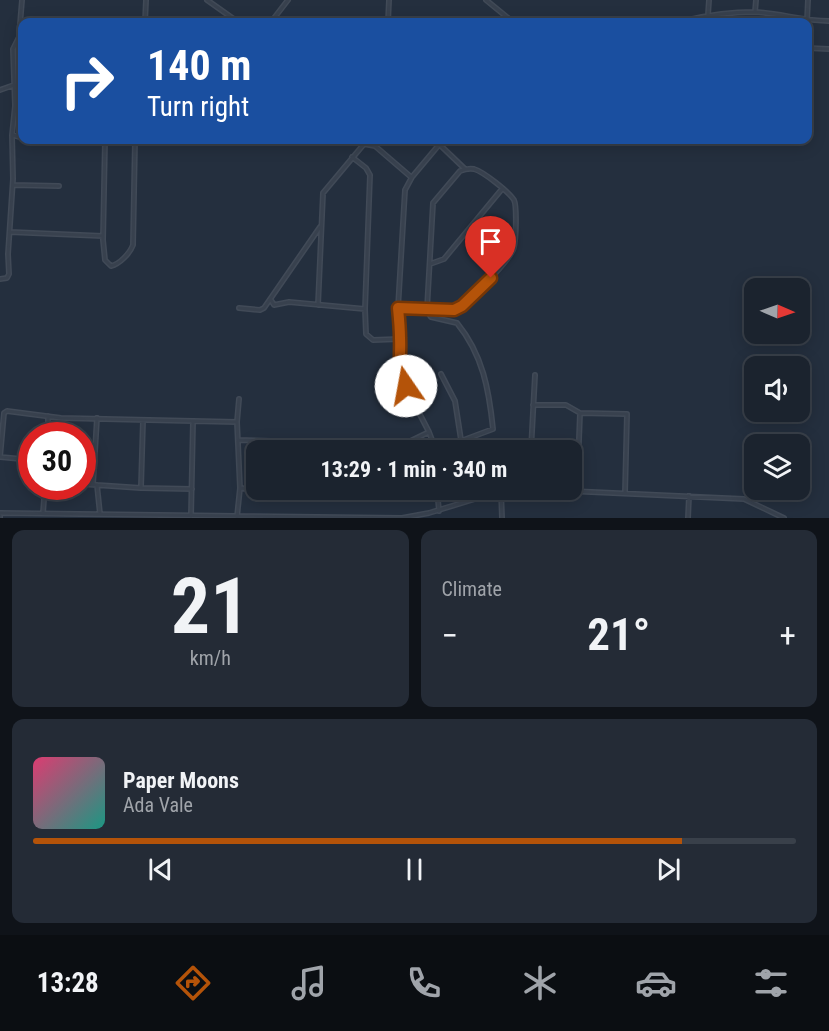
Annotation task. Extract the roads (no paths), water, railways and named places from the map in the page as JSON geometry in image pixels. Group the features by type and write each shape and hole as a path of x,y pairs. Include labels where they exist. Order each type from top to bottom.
{"street":[{"path":"22,0 22,18"},
{"path":"145,18 146,0"},
{"path":"207,0 232,18"},
{"path":"274,18 288,0"},
{"path":"388,0 388,18"},
{"path":"486,0 508,18"},
{"path":"708,15 709,0"},
{"path":"755,12 756,0"},
{"path":"807,18 808,0"},
{"path":"696,18 755,12 790,18"},
{"path":"812,21 829,21"},
{"path":"0,279 7,279 9,276 13,185 12,135 15,106 13,49 18,42"},
{"path":"812,48 829,49"},
{"path":"0,90 18,86"},
{"path":"12,135 18,137"},
{"path":"13,142 18,140"},
{"path":"105,144 103,236 105,257 110,265 118,263 133,248 135,144"},
{"path":"318,305 324,191 364,144 371,144 412,177"},
{"path":"398,308 454,310 462,306 491,278 513,251 515,203 502,189 476,170 465,169 439,144 412,177 405,190 398,308 400,375 433,440"},
{"path":"352,157 366,168 370,175 366,334 370,339 400,339"},
{"path":"465,169 456,175 433,203 427,310 430,316 453,321 461,328 477,353 490,398 493,429 465,440"},
{"path":"13,185 58,186"},
{"path":"429,264 444,259 502,189"},
{"path":"239,308 262,310 321,227"},
{"path":"10,232 103,236"},
{"path":"271,299 274,305 289,302 365,309"},
{"path":"441,374 456,404 462,440"},
{"path":"531,440 535,375"},
{"path":"237,517 240,488 238,399"},
{"path":"533,405 566,405 580,413 624,413 627,415 625,493"},
{"path":"18,459 0,457 5,411 66,418 237,422"},
{"path":"579,440 580,413"},
{"path":"48,416 48,422"},
{"path":"96,451 97,418"},
{"path":"141,488 143,420"},
{"path":"191,516 193,422"},
{"path":"413,440 429,432"},
{"path":"238,440 246,440"},
{"path":"96,484 192,489"},
{"path":"240,488 246,488"},
{"path":"96,490 100,514"},
{"path":"582,492 744,499 784,518"},
{"path":"688,518 689,496"},
{"path":"43,513 44,500"},
{"path":"438,500 439,511"},
{"path":"0,516 43,513 149,517 402,518 439,511 473,500"},
{"path":"501,500 502,518"}]}
